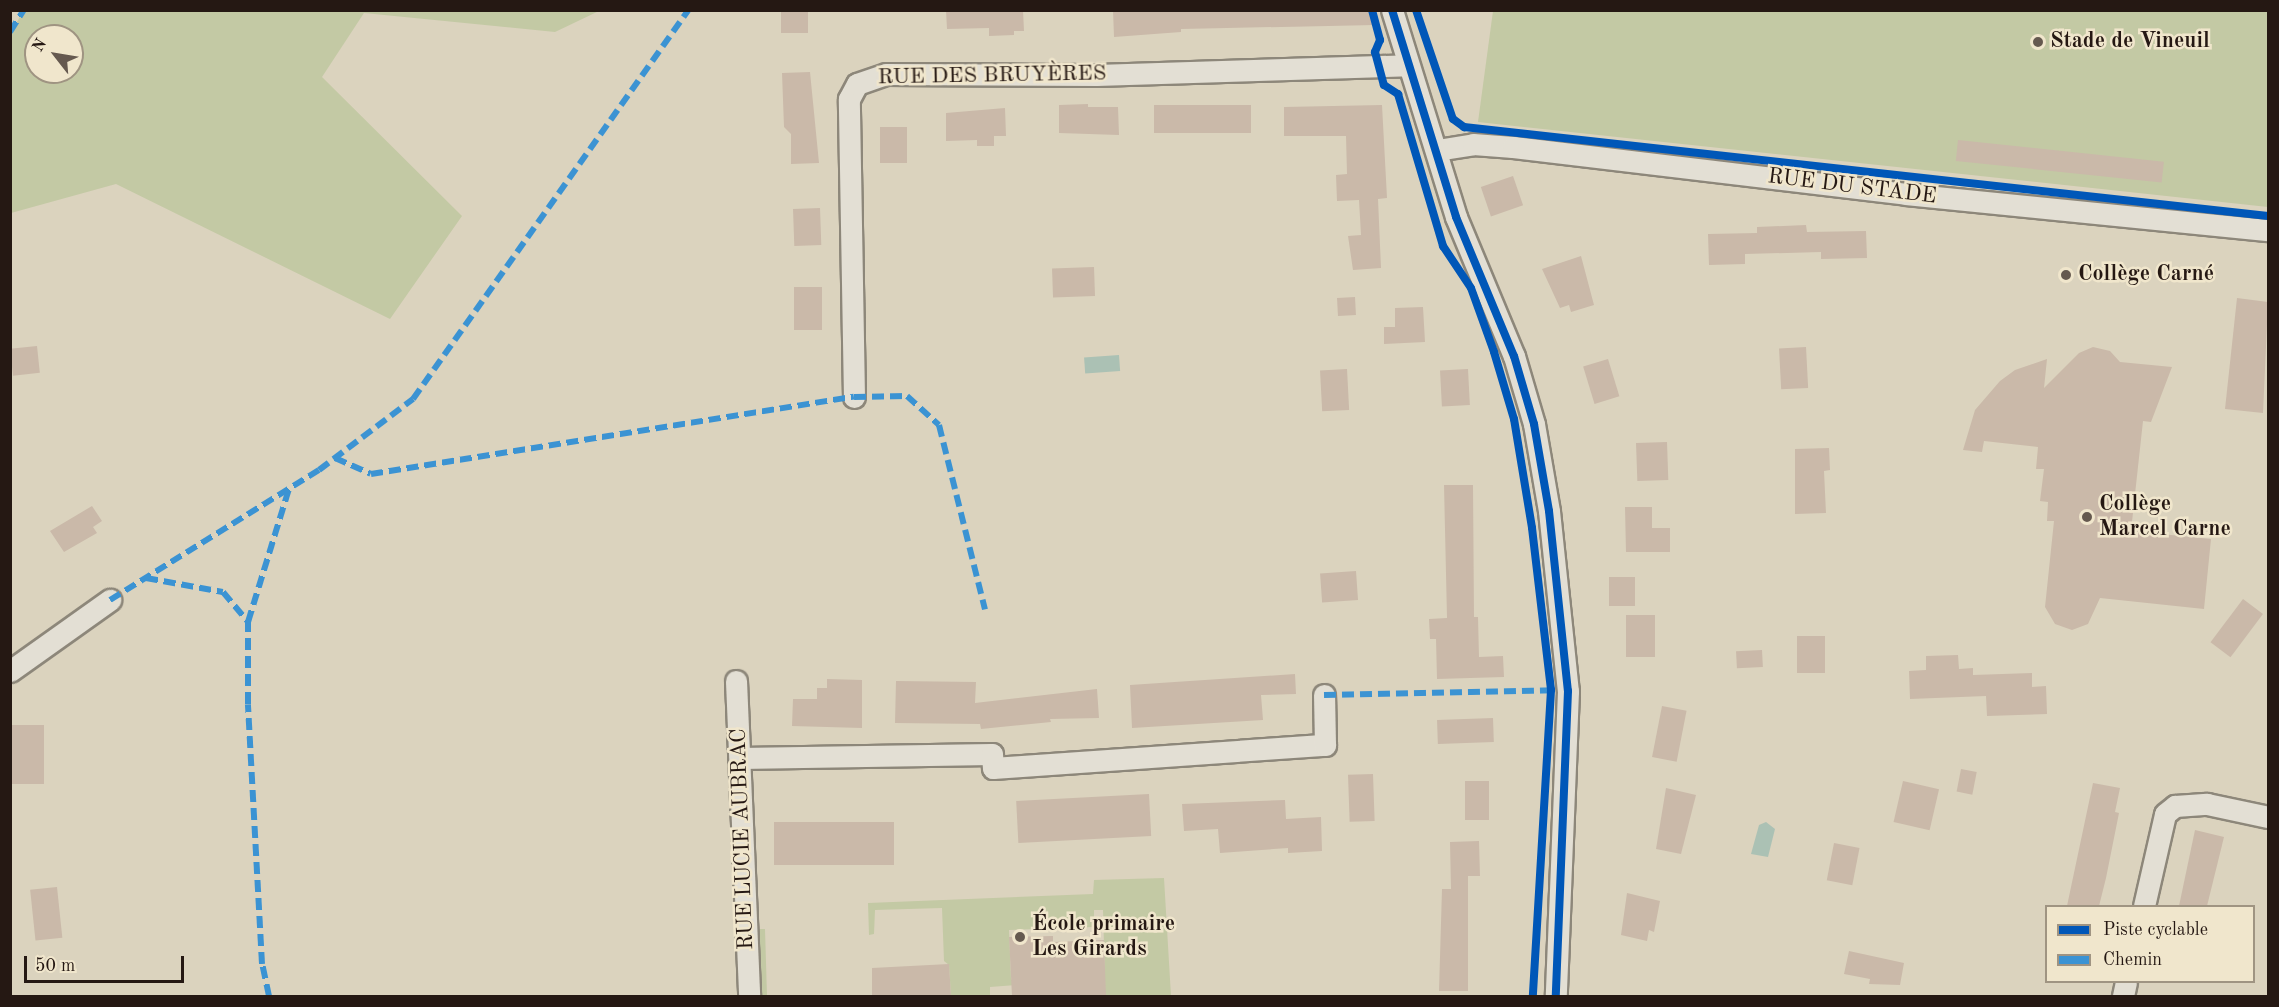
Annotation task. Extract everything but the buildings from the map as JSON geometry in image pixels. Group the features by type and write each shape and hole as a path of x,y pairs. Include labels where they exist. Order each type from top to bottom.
{"street":[{"path":"1392,10 1456,217 1514,356 1534,424 1549,511 1568,691 1556,996"},
{"name":"RUE DES BRUYÈRES","path":"854,397 849,99 857,84 886,74 1096,75 1408,65"},
{"name":"RUE DU STADE","path":"1437,150 1473,144 1513,147 1906,195 2268,230"},
{"path":"10,671 110,600"},
{"name":"RUE LUCIE AUBRAC","path":"736,681 749,996"},
{"path":"740,758 992,754 993,768 1325,745 1324,695"},
{"path":"2144,905 2165,814 2175,806 2207,804 2268,817"}],"green space":[{"path":"24,10 599,10 555,32 364,13 322,77 462,216 390,319 116,184 11,213 11,32"},
{"path":"1493,11 2268,11 2268,207 1478,122"},
{"path":"1164,878 1171,996 1096,996 1093,988 1105,981 1103,910 1094,910 1094,927 1009,930 1011,979 1016,985 990,987 990,996 951,996 949,965 944,961 942,908 875,910 874,934 869,935 868,903 1093,894 1094,880"},
{"path":"756,929 765,929 767,996 755,996"}],"shaded area":[{"path":"1119,355 1120,371 1085,373 1084,357"},
{"path":"1766,822 1775,829 1768,857 1751,854 1759,825"}],"marked path":[{"path":"10,32 24,10"},
{"path":"110,600 319,470 413,399 688,10"},
{"path":"335,458 371,474 854,397 907,396 939,425 985,609"},
{"path":"269,996 262,964 248,704 248,622 289,489"},
{"path":"146,578 223,592 248,622"},
{"path":"1324,695 1556,690"}],"cycle path":[{"path":"1372,10 1380,40 1375,52 1384,85 1398,94 1443,246 1471,288 1494,352 1514,419 1532,528 1551,690 1533,996"},
{"path":"1392,10 1456,217 1514,356 1534,424 1549,511 1568,691 1556,996"},
{"path":"1416,10 1453,119 1464,127 2268,216"}],"place":[{"name":"Stade de Vineuil","path":"2038,42"},
{"name":"Collège Carné","path":"2066,275"},
{"name":"Collège Marcel Carne","path":"2087,517"},
{"name":"École primaire Les Girards","path":"1020,937"}]}
